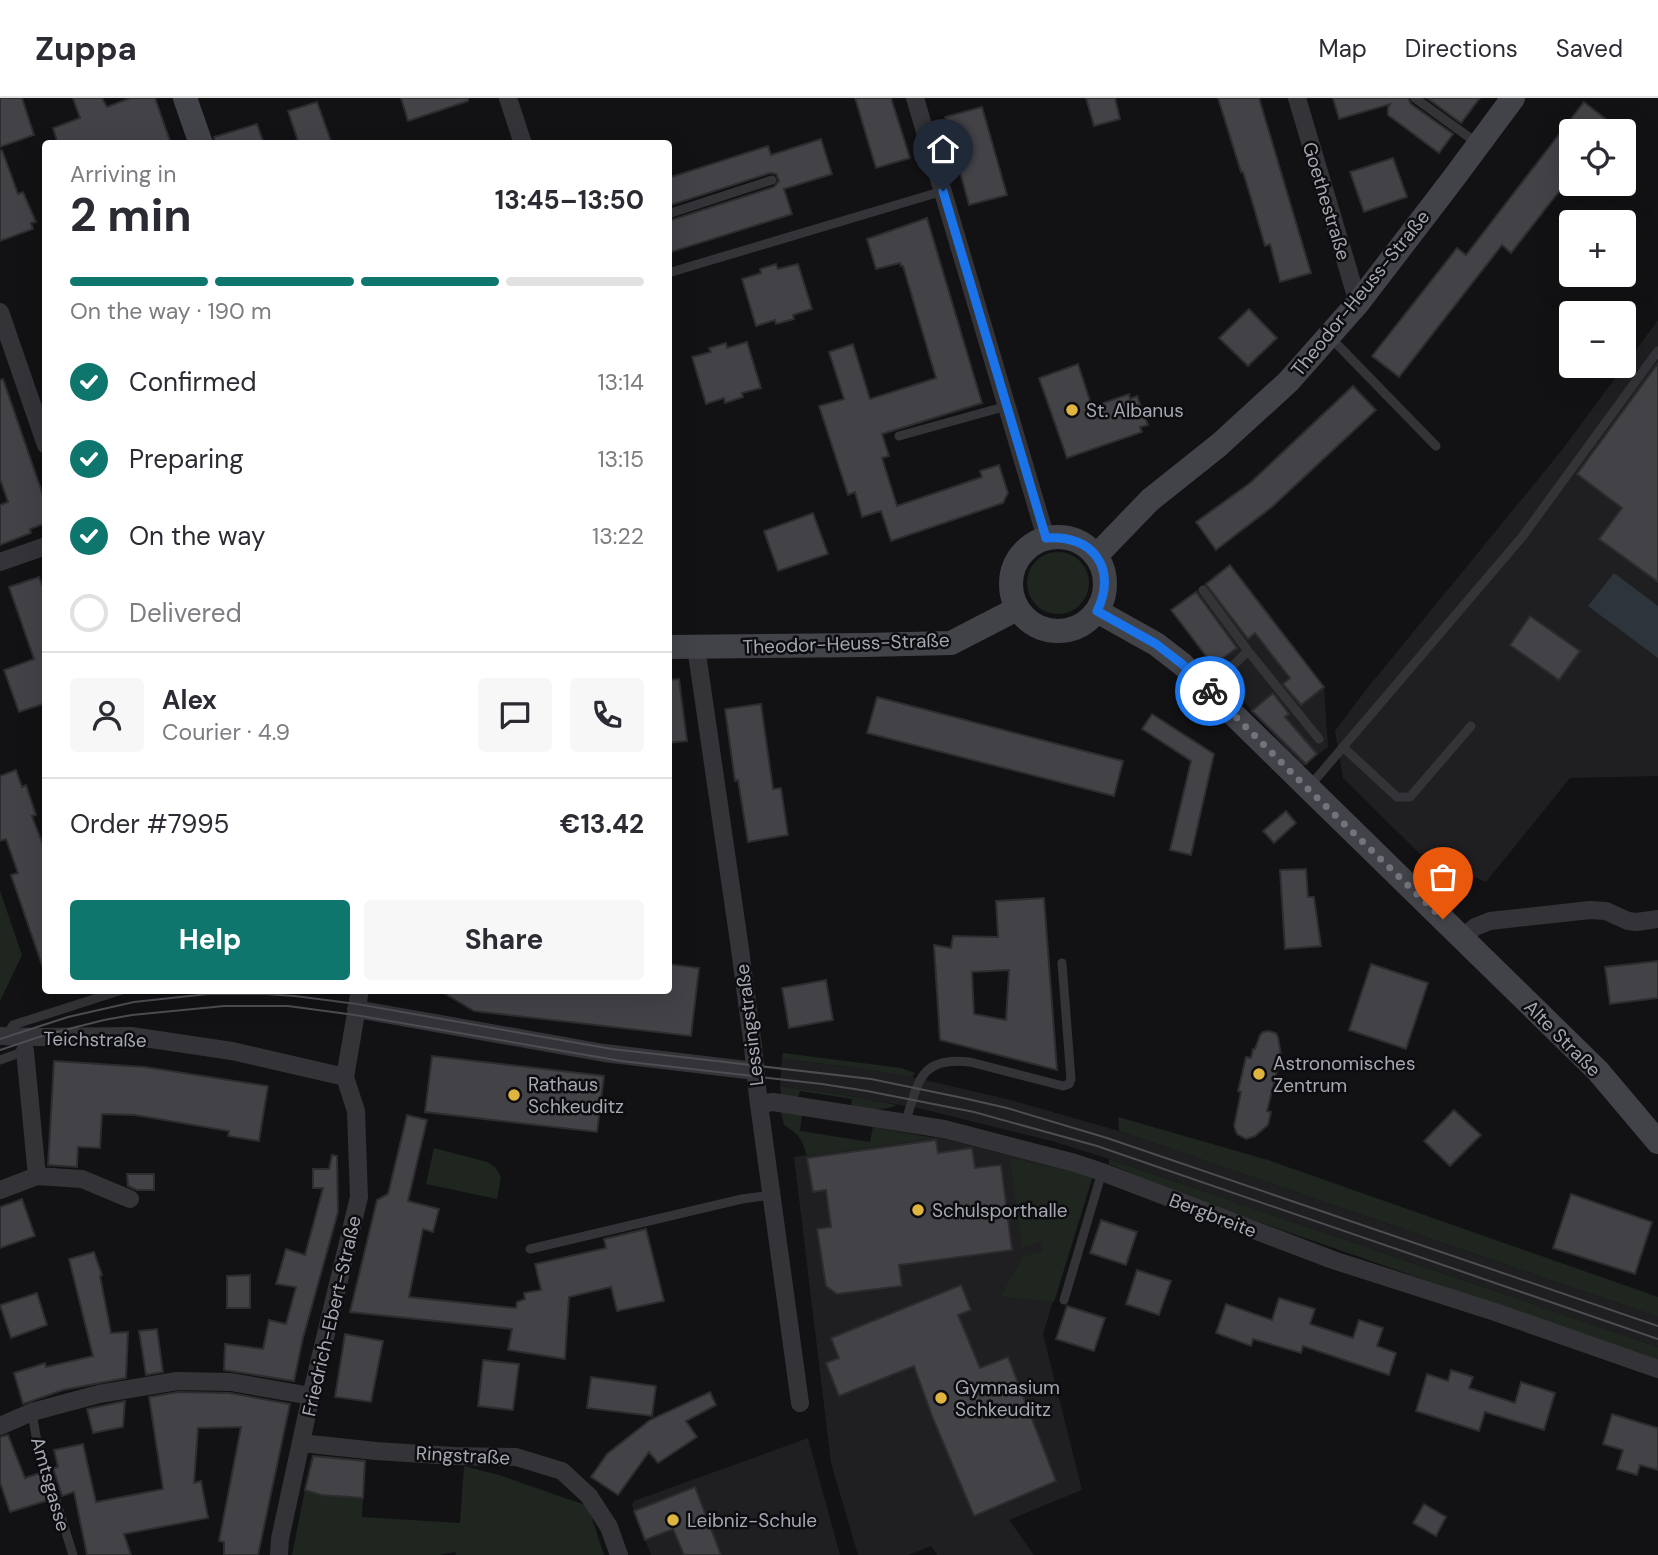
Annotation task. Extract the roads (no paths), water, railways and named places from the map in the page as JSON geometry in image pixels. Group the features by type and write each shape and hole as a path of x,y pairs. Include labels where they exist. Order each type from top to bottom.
{"street":[{"path":"185,98 200,140"},
{"path":"508,98 522,140"},
{"path":"915,98 1046,538"},
{"name":"Goethestraße","path":"1297,98 1358,303"},
{"name":"Theodor-Heuss-Straße","path":"1096,556 1150,500 1219,445 1288,382 1358,303 1513,98"},
{"path":"0,312 42,433"},
{"path":"1060,537 1086,546 1096,556 1106,583 1104,598 1087,623 1072,630 1056,632 1041,629 1027,621 1017,609 1010,580 1021,554 1033,544 1046,538 1060,537"},
{"path":"0,562 42,547"},
{"name":"Theodor-Heuss-Straße","path":"672,648 951,643 1017,609"},
{"name":"Alte Straße","path":"1097,611 1156,644 1182,664 1598,1071 1658,1142"},
{"name":"Lessingstraße","path":"696,647 739,942 800,1403"},
{"path":"1462,938 1475,927 1490,921 1590,910 1606,911 1628,921 1658,919"},
{"path":"345,1077 359,994"},
{"path":"356,1009 604,1053 755,1071"},
{"name":"Teichstraße","path":"3,1036 31,1044 131,1036 232,1051 345,1077"},
{"path":"31,1044 37,1176"},
{"name":"Friedrich-Ebert-Straße","path":"279,1555 280,1539 311,1395 359,1197 356,1111 345,1077"},
{"name":"Bergbreite","path":"759,1104 773,1102 944,1129 1075,1163 1333,1260 1658,1369"},
{"path":"0,1190 37,1176 82,1179 130,1199"},
{"path":"0,1426 32,1412 99,1394 177,1381 231,1382 311,1395"},
{"name":"Ringstraße","path":"301,1443 375,1455 454,1461 516,1457 562,1471 589,1496 609,1527 619,1555"}],"lane":[{"path":"1415,98 1479,144"},
{"path":"672,213 772,180"},
{"path":"672,272 943,191"},
{"path":"1329,335 1436,446"},
{"path":"1307,788 1522,537 1658,351"},
{"path":"899,436 1007,406"},
{"path":"1203,590 1248,651 1319,738"},
{"path":"1208,689 1248,651"},
{"path":"1343,747 1397,797 1410,797 1471,726"},
{"path":"905,1123 923,1074 942,1062 970,1062 1063,1086 1069,1084 1071,1079 1062,962"},
{"path":"3,1036 13,1025 110,994"},
{"path":"0,1059 31,1044"},
{"path":"1064,1300 1102,1172"},
{"path":"530,1249 742,1199 772,1195"},
{"name":"Amtsgasse","path":"32,1412 36,1436 72,1555"}],"tram line":[{"path":"0,1039 68,1017 134,1002 208,994 266,994 357,1004 612,1049 871,1079 1007,1108 1107,1138 1658,1326"},
{"path":"0,1050 45,1035 132,1015 224,1006 288,1006 621,1061 867,1091 974,1112 1097,1146 1658,1339"}],"place":[{"name":"St. Albanus","path":"1072,410"},
{"name":"Astronomisches Zentrum","path":"1259,1074"},
{"name":"Rathaus Schkeuditz","path":"514,1095"},
{"name":"Schulsporthalle","path":"918,1210"},
{"name":"Gymnasium Schkeuditz","path":"941,1398"},
{"name":"Leibniz-Schule","path":"673,1520"}]}
